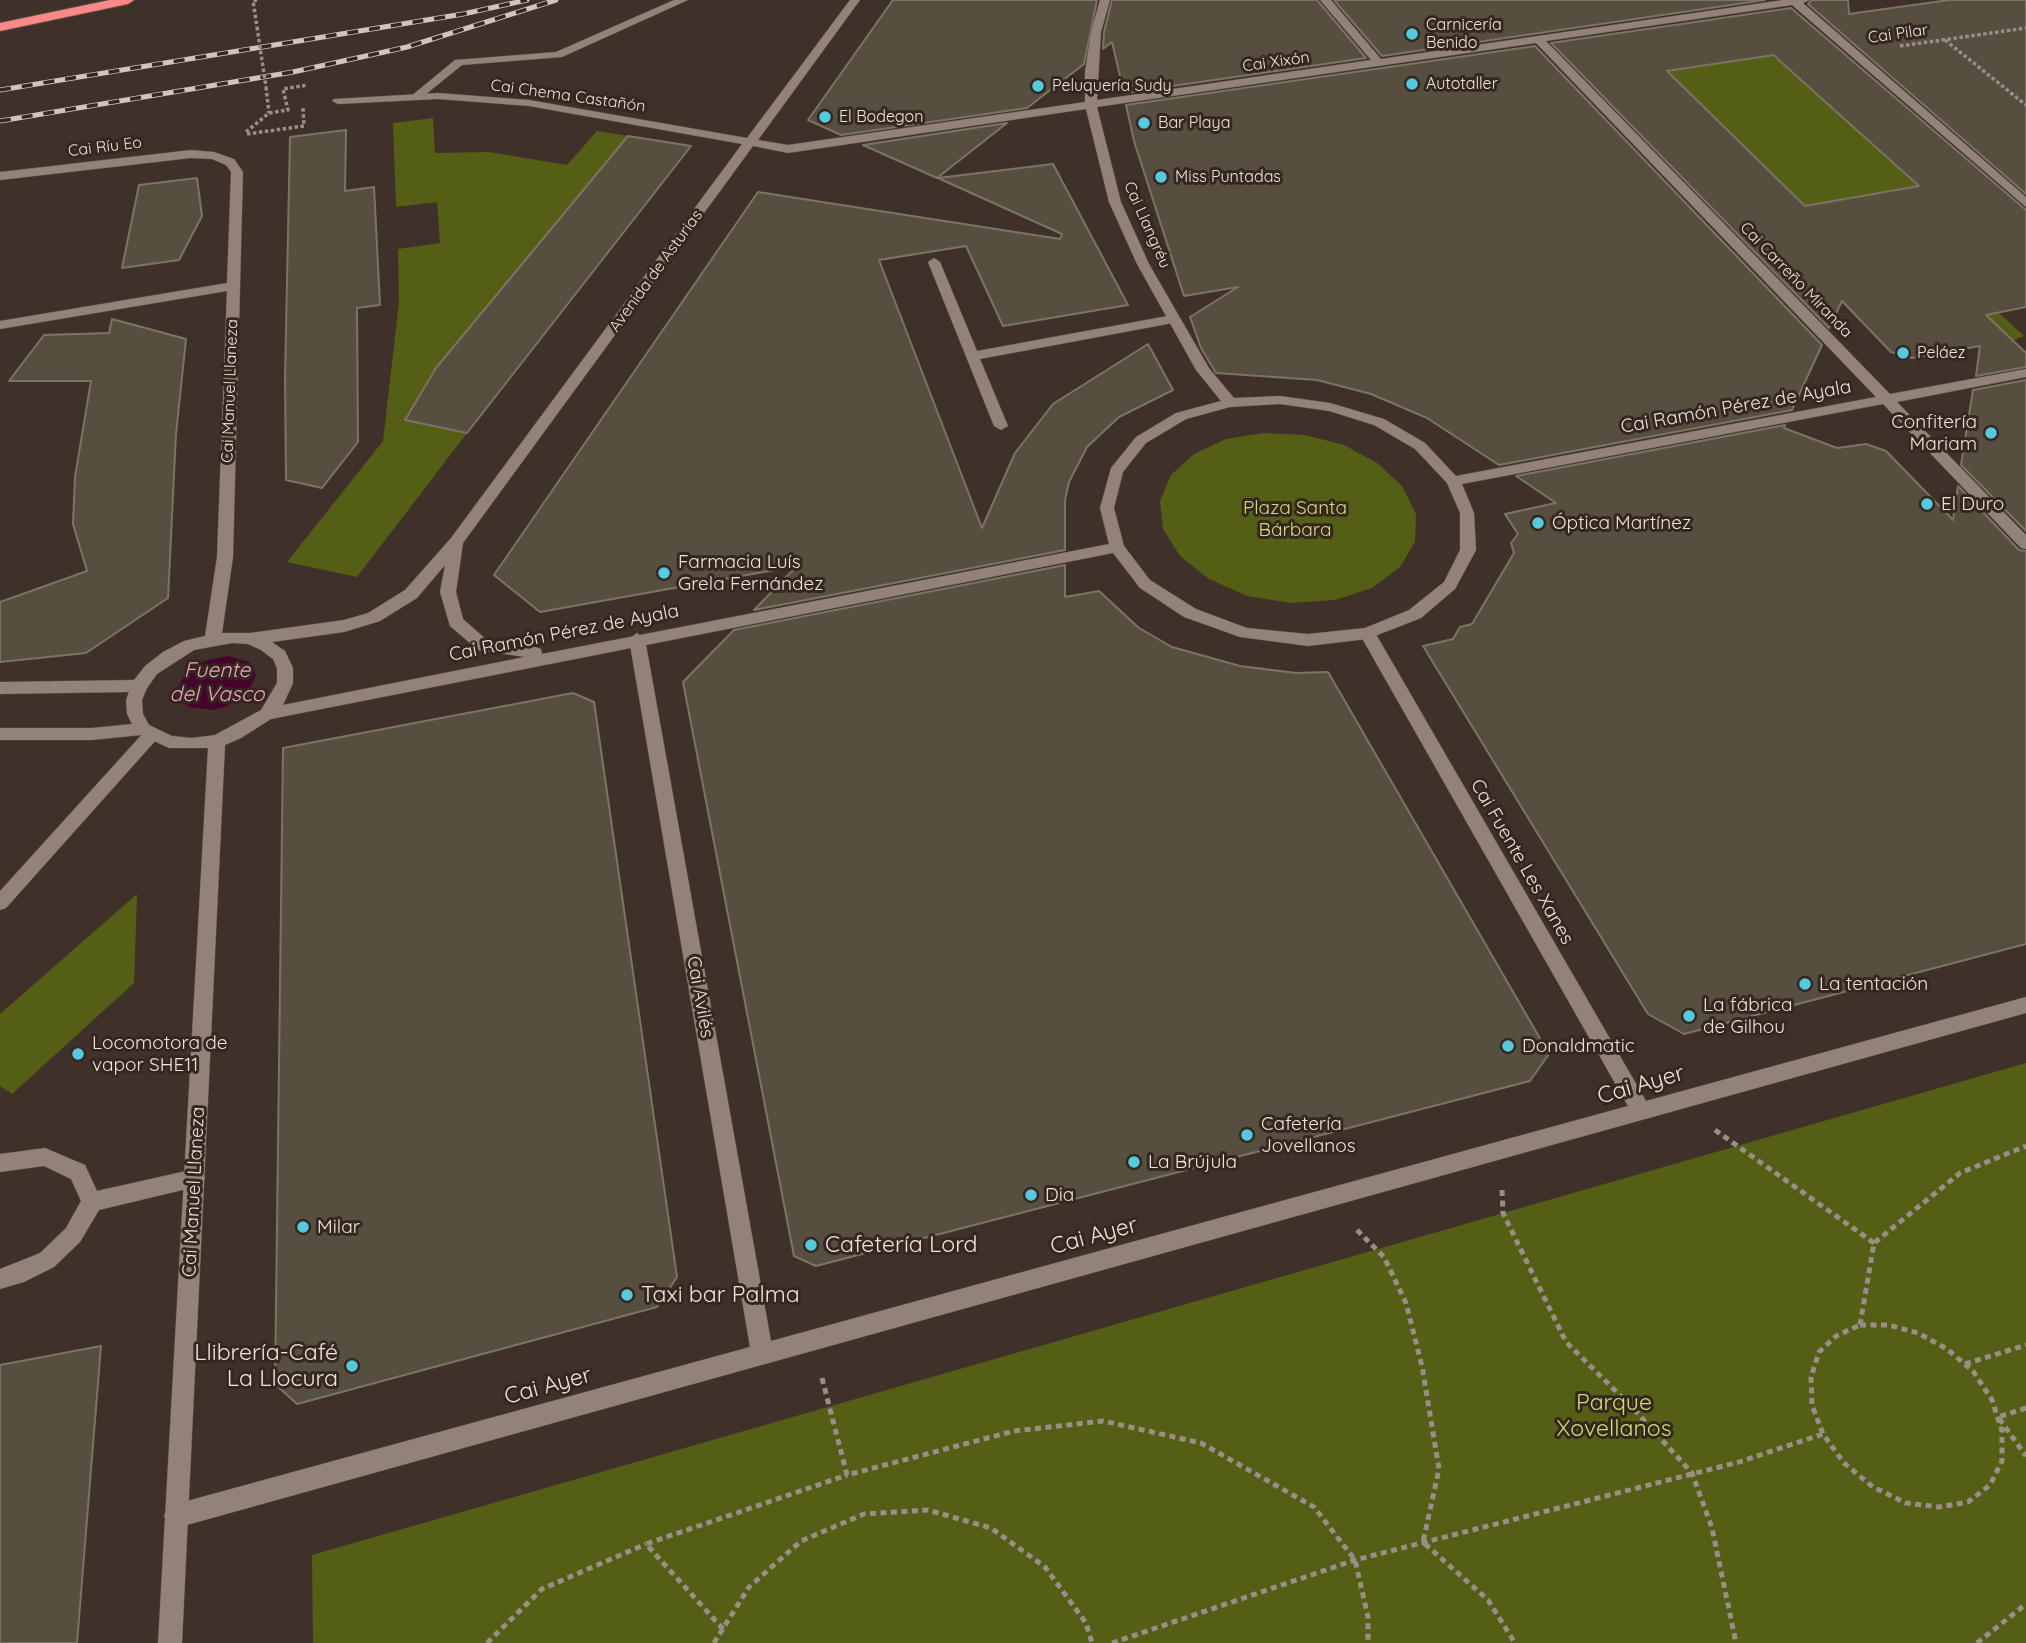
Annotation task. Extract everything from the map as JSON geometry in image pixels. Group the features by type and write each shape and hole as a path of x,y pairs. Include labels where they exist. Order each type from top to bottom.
{"highway":[{"path":"0,27 128,0"}],"street":[{"path":"416,97 459,62 558,55 683,0"},
{"name":"Avenida de Asturias","path":"250,639 344,626 374,617 411,594 456,542 855,0"},
{"name":"Cai Llangréu","path":"1105,0 1096,32 1091,72 1091,106 1115,202 1143,264 1173,319 1203,370 1230,403"},
{"path":"1325,0 1379,63"},
{"path":"1798,1 2026,203"},
{"name":"Cai Xixón","path":"751,143 788,149 1798,1"},
{"name":"Cai Carreño Miranda","path":"1539,40 2026,544"},
{"name":"Cai Chema Castañón","path":"338,102 438,96 528,103 703,132 751,143"},
{"name":"Cai Ríu Eo","path":"0,177 163,156 214,156"},
{"name":"Cai Manuel Llaneza","path":"214,156 230,162 237,172 225,557 214,639"},
{"path":"934,262 1000,426"},
{"path":"0,325 233,286"},
{"path":"973,356 1173,319"},
{"name":"Cai Ramón Pérez de Ayala","path":"1453,481 2026,373"},
{"path":"1280,400 1331,407 1379,422 1420,446 1453,481 1467,513 1468,550 1450,585 1415,614 1367,633 1308,640 1246,633 1190,613 1145,584 1117,547 1107,508 1116,471 1141,440 1181,416 1230,403 1280,400"},
{"name":"Avenida de Asturias","path":"456,542 448,592 456,622 484,646 524,654 577,652"},
{"name":"Cai Ramón Pérez de Ayala","path":"267,714 637,639 1117,547"},
{"name":"Cai Fuente Les Xanes","path":"1367,633 1642,1113"},
{"path":"0,734 147,732 169,742 192,744 217,741 244,730 267,714 282,691 285,668 279,655 250,639 214,639 190,645 169,656 151,670 139,686 134,700 135,714 147,732"},
{"name":"Cai Avilés","path":"637,639 762,1354"},
{"path":"0,688 139,686"},
{"path":"0,903 147,732"},
{"name":"Cai Manuel Llaneza","path":"170,1643 217,741"},
{"name":"Cai Ayer","path":"176,1516 1642,1113 2026,1004"},
{"path":"0,1163 45,1157 78,1172 92,1202"},
{"path":"0,1279 16,1275 47,1260 73,1235 92,1202 195,1178"}],"path":[{"path":"255,0 269,113 288,110 283,89 309,85"},
{"name":"Cai Pilar","path":"1854,52 2026,28"},
{"name":"Cai Pilar","path":"1944,40 2026,105"},
{"path":"243,135 304,126 303,107"},
{"path":"1677,1103 1874,1243"},
{"path":"1520,1146 1506,1168 1502,1191 1503,1213 1566,1342 1631,1406 1692,1473 1712,1528 1736,1643"},
{"path":"1860,1325 1874,1243 1960,1172 2026,1146"},
{"path":"1316,1202 1360,1233 1384,1257 1406,1303 1422,1366 1439,1469 1423,1542"},
{"path":"1860,1325 1888,1325 1918,1333 1947,1349 1965,1364 1992,1400 2002,1431 2002,1461 1990,1485 1968,1502 1939,1507 1906,1503 1872,1486 1844,1462 1823,1434 1812,1405 1811,1377 1819,1352 1836,1336 1860,1325"},
{"path":"812,1340 847,1475"},
{"path":"1965,1364 2026,1345"},
{"path":"1998,1416 2026,1408"},
{"path":"1998,1416 2026,1456"},
{"path":"487,1643 542,1589 646,1544 847,1475 1014,1431 1103,1421 1201,1443 1314,1507 1355,1560 1368,1617 1368,1643"},
{"path":"1112,1643 1355,1560 1739,1462 1823,1434"},
{"path":"714,1643 749,1587 801,1541 864,1514 928,1510 991,1528 1045,1567 1086,1623 1092,1643"},
{"path":"1423,1542 1488,1600 1516,1643"},
{"path":"646,1544 723,1629"},
{"path":"1977,1643 2026,1604"}],"green space":[{"path":"1774,55 1956,218 1985,300 2024,336 2013,340 1986,315 1903,267 1834,201 1804,206 1665,71"},
{"path":"433,118 435,153 489,152 567,165 597,131 628,136 436,368 428,425 467,433 357,577 287,562 383,441 399,302 398,249 440,243 437,202 396,207 393,123"},
{"name":"Plaza Santa Bárbara","path":"1264,433 1305,435 1344,445 1377,463 1402,486 1416,514 1415,542 1400,567 1372,588 1335,600 1291,603 1247,596 1209,579 1180,556 1163,529 1160,501 1171,475 1194,454 1226,439"},
{"path":"137,894 134,983 12,1094 0,1086 0,1014"},
{"name":"Parque Xovellanos","path":"2026,1063 2026,1643 313,1643 312,1555"}],"water":[{"name":"Fuente del Vasco","path":"228,656 249,662 254,668 256,676 247,694 225,707 212,710 189,707 182,701 179,685 184,676 204,661"}],"building":[{"path":"893,0 1097,0 1084,64 1027,108 841,135 808,120"},
{"path":"1112,0 1317,0 1366,58 1124,93 1112,42 1103,49"},
{"path":"1334,0 1765,0 1382,56"},
{"path":"1812,0 1848,0 1849,14 1949,0 2026,0 2026,194 1808,4"},
{"path":"1791,8 2026,210 2026,307 1986,315 2026,353 2026,367 1976,376 1980,346 1912,358 1891,352 1842,301 1829,328 1551,43","holes":["1774,55 1919,186 1805,206 1667,71"]},
{"path":"1535,46 1822,345 1792,410 1499,465 1427,418 1371,394 1317,380 1216,373 1201,348 1190,317 1238,287 1184,296 1134,141 1126,105"},
{"path":"1007,123 937,178 863,145"},
{"path":"346,130 345,191 374,187 380,305 357,308 358,442 322,488 286,480 285,378 290,137"},
{"path":"628,136 691,146 467,433 405,420 436,368"},
{"path":"1053,164 1128,305 1003,326 966,246 879,260 982,528 1015,453 1053,404 1148,344 1173,390 1119,417 1087,447 1069,482 1065,500 1065,550 754,610 797,566 540,612 494,575 758,192 1060,239 1062,234 938,178"},
{"path":"197,178 202,216 179,260 122,268 139,185"},
{"path":"112,319 186,339 176,434 168,598 86,653 0,662 0,602 87,571 73,524 75,477 91,381 9,381 44,335 109,333"},
{"path":"2026,380 2026,531 1961,465 1973,390"},
{"path":"1785,425 1784,428 1837,448 1866,444 1886,451 1953,520 1958,486 2019,550 2026,551 2026,944 1684,1034 1648,1014 1423,646 1453,639 1460,627 1472,624 1514,553 1511,543 1518,534 1505,514 1556,503 1516,476"},
{"path":"1065,565 1065,597 1099,591 1139,628 1172,647 1240,666 1296,673 1328,672 1549,1054 1530,1081 816,1266 794,1256 683,682 734,630"},
{"path":"573,693 594,702 677,1277 657,1307 297,1404 275,1384 283,748"},
{"path":"101,1346 77,1643 0,1643 0,1365"}],"railway":[{"path":"0,90 463,14 527,0"},
{"path":"0,121 293,72 407,47 556,0"}],"place":[{"name":"Carnicería Benido","path":"1412,34"},
{"name":"Autotaller","path":"1412,84"},
{"name":"Peluquería Sudy","path":"1038,86"},
{"name":"El Bodegon","path":"825,117"},
{"name":"Bar Playa","path":"1144,123"},
{"name":"Miss Puntadas","path":"1161,177"},
{"name":"Peláez","path":"1903,353"},
{"name":"Confitería Mariam","path":"1991,433"},
{"name":"El Duro","path":"1927,504"},
{"name":"Óptica Martínez","path":"1538,523"},
{"name":"Farmacia Luís Grela Fernández","path":"664,573"},
{"name":"La tentación","path":"1805,984"},
{"name":"La fábrica de Gilhou","path":"1689,1016"},
{"name":"Donaldmatic","path":"1508,1046"},
{"name":"Locomotora de vapor SHE11","path":"78,1054"},
{"name":"Cafetería Jovellanos","path":"1247,1135"},
{"name":"La Brújula","path":"1134,1162"},
{"name":"Dia","path":"1031,1195"},
{"name":"Milar","path":"303,1227"},
{"name":"Cafetería Lord","path":"811,1245"},
{"name":"Taxi bar Palma","path":"627,1295"},
{"name":"Llibrería-Café La Llocura","path":"352,1366"}]}
